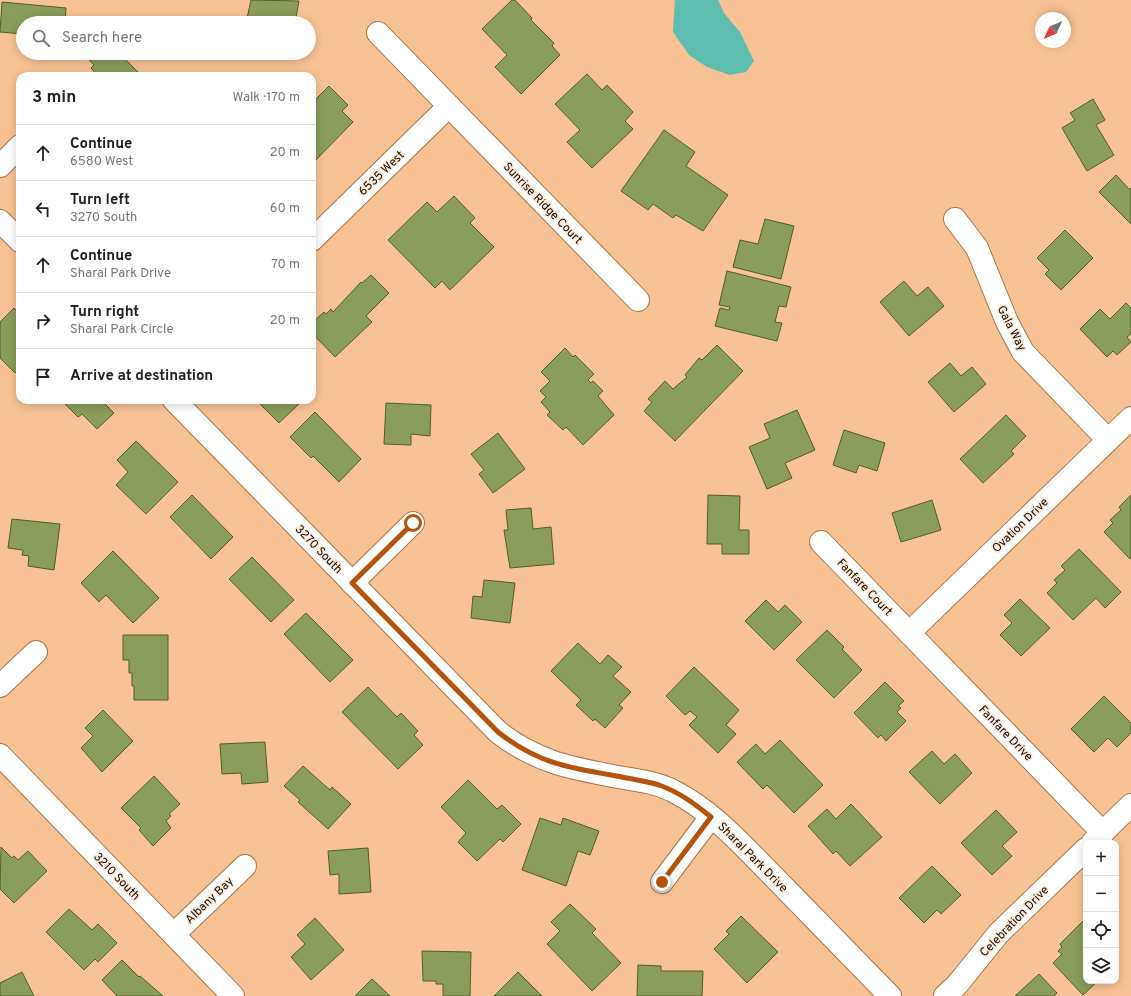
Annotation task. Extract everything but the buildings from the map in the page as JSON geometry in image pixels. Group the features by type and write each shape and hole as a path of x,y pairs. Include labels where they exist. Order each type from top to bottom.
{"street":[{"name":"Sunrise Ridge Court","path":"378,32 638,300"},
{"name":"6535 West","path":"316,236 449,106"},
{"path":"0,166 16,150"},
{"name":"Gala Way","path":"955,219 977,248 1007,322 1023,352 1108,440"},
{"path":"0,221 16,237"},
{"name":"3270 South","path":"178,404 498,732"},
{"name":"Ovation Drive","path":"909,633 1131,418"},
{"path":"352,583 413,523"},
{"name":"Fanfare Court","path":"821,542 909,633"},
{"name":"Fanfare Drive","path":"909,633 1097,838"},
{"path":"0,686 36,652"},
{"name":"Sharal Park Drive","path":"498,732 514,745 546,761 568,767 645,781 666,788 685,798 711,817 735,838 890,996"},
{"name":"3210 South","path":"0,755 233,996"},
{"path":"1097,838 1131,805"},
{"path":"662,882 711,817"},
{"name":"Celebration Drive","path":"945,996 999,933 1083,852"},
{"name":"Albany Bay","path":"174,934 245,866"}],"water":[{"path":"675,0 718,0 724,13 740,32 754,61 746,72 730,75 707,67 689,55 673,32"}],"route":[{"path":"413,523 352,583 498,732 514,745 546,761 562,766 645,781 659,785 672,790 698,806 711,817 662,882"}]}
